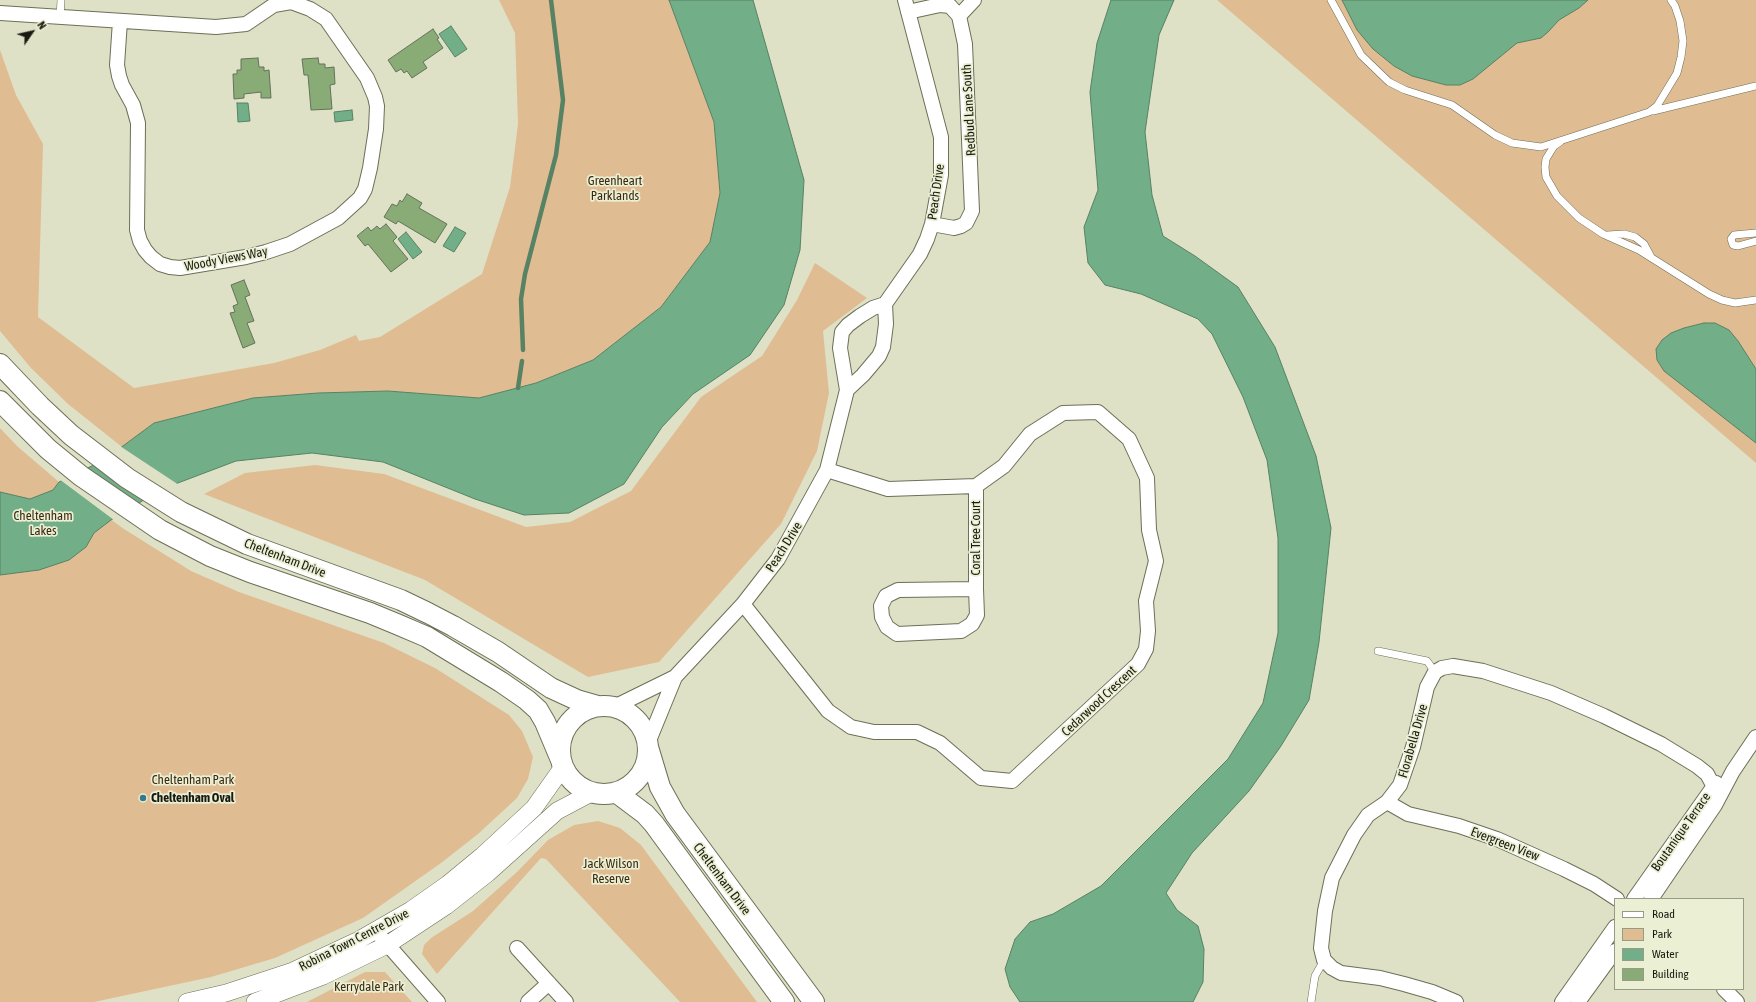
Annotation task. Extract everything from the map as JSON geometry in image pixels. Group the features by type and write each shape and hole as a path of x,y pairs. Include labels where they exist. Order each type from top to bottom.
{"main road":[{"name":"Cheltenham Drive","path":"0,364 40,406 71,435 127,478 181,512 247,544 394,598 428,613 498,652 551,688 577,700 606,707"},
{"name":"Cheltenham Drive","path":"0,401 48,449 96,487 160,530 210,556 250,572 370,613 426,637 461,656 507,685 538,710 550,732 562,763"},
{"path":"606,707 625,711 634,718 644,732 648,745 648,760 643,772 629,787 617,793 604,795 590,793 572,781 562,763 561,741 568,724 581,712 606,707"},
{"name":"Cheltenham Drive","path":"648,745 660,787 675,814 814,1002"},
{"name":"Cheltenham Drive","path":"617,793 645,814 654,824 784,1002"}],"street":[{"path":"907,6 945,5 953,8 959,16 974,0"},
{"name":"Woody Views Way","path":"0,13 216,27 246,24 274,5 291,2 310,9 326,19 367,78 375,97 376,129 368,179 360,198 346,212 332,222 290,244 266,252 246,257 180,268 165,265 151,257 142,246 137,230 138,123 119,76 117,59 120,21"},
{"name":"Peach Drive","path":"648,745 675,678 743,604 778,560 827,470 847,390 840,348 842,332 848,325 860,316 873,308 885,304 920,254 932,224 941,175 941,137 907,6"},
{"name":"Redbud Lane South","path":"932,224 954,228 961,226 966,223 972,211 966,63 963,32 959,16"},
{"path":"847,390 863,375 881,352 886,324 885,304"},
{"name":"Cedarwood Crescent","path":"743,604 828,711 851,727 874,732 917,732 940,743 982,778 1012,782 1138,664 1146,649 1148,631 1146,601 1156,561 1149,530 1147,478 1129,440 1098,412 1063,413 1030,434 1004,466 976,486"},
{"path":"827,470 888,489 976,486"},
{"name":"Coral Tree Court","path":"976,486 977,615 972,624 962,631 897,634 887,627 882,617 881,606 886,596 898,590 976,589"},
{"path":"1436,671 1447,666 1483,671 1551,693 1604,716 1661,744 1697,766 1707,774 1713,785 1715,805"},
{"name":"Florabella Drive","path":"1324,960 1321,948 1325,911 1332,878 1354,836 1368,815 1387,802 1400,785 1413,747 1427,687 1436,671"},
{"name":"Peach Drive","path":"606,707 675,678"},
{"name":"Boutanique Terrace","path":"1652,898 1715,805 1733,770 1756,737"},
{"name":"Robina Town Centre Drive","path":"187,1002 226,993 293,971 330,955 376,931 411,910 448,884 482,856 534,808 562,763"},
{"name":"Boutanique Terrace","path":"1635,898 1713,785 1733,770"},
{"name":"Robina Town Centre Drive","path":"255,1002 323,976 387,945 458,897 488,873 557,811 590,793"},
{"name":"Evergreen View","path":"1387,802 1408,814 1459,826 1497,839 1570,872 1594,884 1615,898"},
{"path":"1562,1002 1614,928"},
{"path":"376,931 438,1002"},
{"path":"517,948 566,1002"},
{"path":"1578,1002 1614,952"},
{"path":"1324,960 1332,968 1341,972 1380,978 1404,984 1432,992 1456,1002"},
{"path":"528,1002 549,983"},
{"path":"1725,990 1737,1002"}],"lane":[{"path":"60,17 61,0"},
{"path":"1331,0 1362,56 1389,82 1405,90 1452,105 1495,135 1512,143 1541,147 1648,112 1756,86"},
{"path":"1648,112 1657,106 1663,98 1677,73 1681,57 1682,41 1680,21 1675,6 1671,0"},
{"path":"1565,138 1554,146 1546,159 1545,167 1550,185 1567,207 1579,218 1606,235 1627,244 1652,258 1683,279 1722,300 1735,303 1756,300"},
{"path":"1756,233 1734,235 1731,239 1733,245 1738,246 1756,241"},
{"path":"1378,651 1427,661 1436,671"},
{"path":"1310,1002 1315,976 1324,960"}],"green space":[{"name":"Greenheart Parklands","path":"499,0 669,0 714,122 720,193 710,242 661,307 593,360 536,383 479,398 388,391 318,393 253,398 154,423 122,447 68,404 31,368 0,331 0,50 16,95 43,144 38,317 134,388 274,363 320,350 356,335 359,341 380,337 482,274 510,187 518,124 515,33"},
{"path":"1217,0 1756,0 1756,463"},
{"path":"815,263 867,298 823,331 829,393 817,451 781,524 659,662 588,677 425,580 204,494 245,473 315,465 384,474 526,527 570,522 631,491 701,397 762,356 797,300"},
{"name":"Cheltenham Park","path":"0,428 17,446 59,482 124,529 191,571 239,592 384,643 435,668 509,715 522,731 533,757 528,779 517,798 478,834 441,863 363,918 275,958 211,977 94,1002 0,1002"},
{"name":"Jack Wilson Reserve","path":"598,821 620,828 641,845 757,1002 680,1002 546,859 541,858 437,974 422,954 424,945 431,938 473,911 517,872 548,840 574,825"},
{"name":"Kerrydale Park","path":"365,972 385,972 412,1002 307,1002"}],"water":[{"path":"669,0 753,0 804,180 800,250 784,305 750,355 693,394 662,427 624,484 569,513 524,515 475,499 383,462 312,453 236,461 162,489 111,520 94,533 86,547 69,560 39,570 0,575 0,492 30,499 53,490 59,482 104,460 154,423 253,398 318,393 388,391 479,398 536,383 593,360 661,307 710,242 720,193 714,122"},
{"path":"1111,0 1174,0 1159,35 1145,132 1152,195 1163,236 1195,256 1238,287 1275,347 1316,456 1331,528 1319,642 1309,700 1281,746 1249,791 1192,853 1166,893 1177,910 1198,926 1204,949 1203,982 1193,1002 1020,1002 1010,987 1005,969 1015,939 1030,922 1053,914 1101,886 1228,759 1263,703 1278,633 1278,538 1267,460 1243,397 1212,334 1198,319 1141,294 1105,285 1088,263 1084,227 1098,190 1090,92 1097,43"},
{"path":"1342,0 1588,0 1579,8 1559,20 1541,38 1517,43 1473,79 1460,85 1446,85 1412,76 1394,66 1373,49 1357,30"},
{"path":"451,26 467,49 455,57 439,34"},
{"path":"237,103 248,103 250,121 238,122"},
{"path":"352,110 353,120 335,122 334,112"},
{"path":"455,227 466,233 454,252 443,246"},
{"path":"406,232 422,252 413,259 398,239"},
{"path":"1704,323 1715,323 1729,330 1756,369 1756,443 1664,371 1657,360 1656,349 1662,340 1671,333"}],"pier":[{"path":"120,446 179,485 163,491 129,490 92,464 102,459"},
{"path":"85,467 140,505 114,520 59,479"}],"building":[{"path":"433,29 443,48 423,62 427,68 412,78 407,71 404,73 401,69 396,72 388,60"},
{"path":"258,58 259,67 264,67 264,71 269,70 271,98 261,98 261,92 244,94 244,98 234,99 233,74 237,74 237,70 241,70 241,59"},
{"path":"318,58 319,64 325,64 325,68 334,67 335,84 330,85 332,109 311,110 308,75 304,75 302,59"},
{"path":"407,194 422,203 419,208 447,224 435,243 398,221 396,224 384,217 392,204 397,206 400,200 402,202"},
{"path":"386,224 397,237 393,241 408,259 391,272 368,244 365,246 357,236 368,227 371,231 377,226 380,229"},
{"path":"244,280 250,295 245,297 254,321 247,323 255,343 243,348 230,313 235,312 233,306 238,304 231,285"}],"waterway":[{"path":"523,350 521,299 525,274 556,155 563,100 551,0"},
{"path":"518,388 522,361"}],"place":[{"name":"Cheltenham Oval","path":"143,798"}],"park label":[{"name":"Cheltenham Lakes","path":"43,524"}]}
